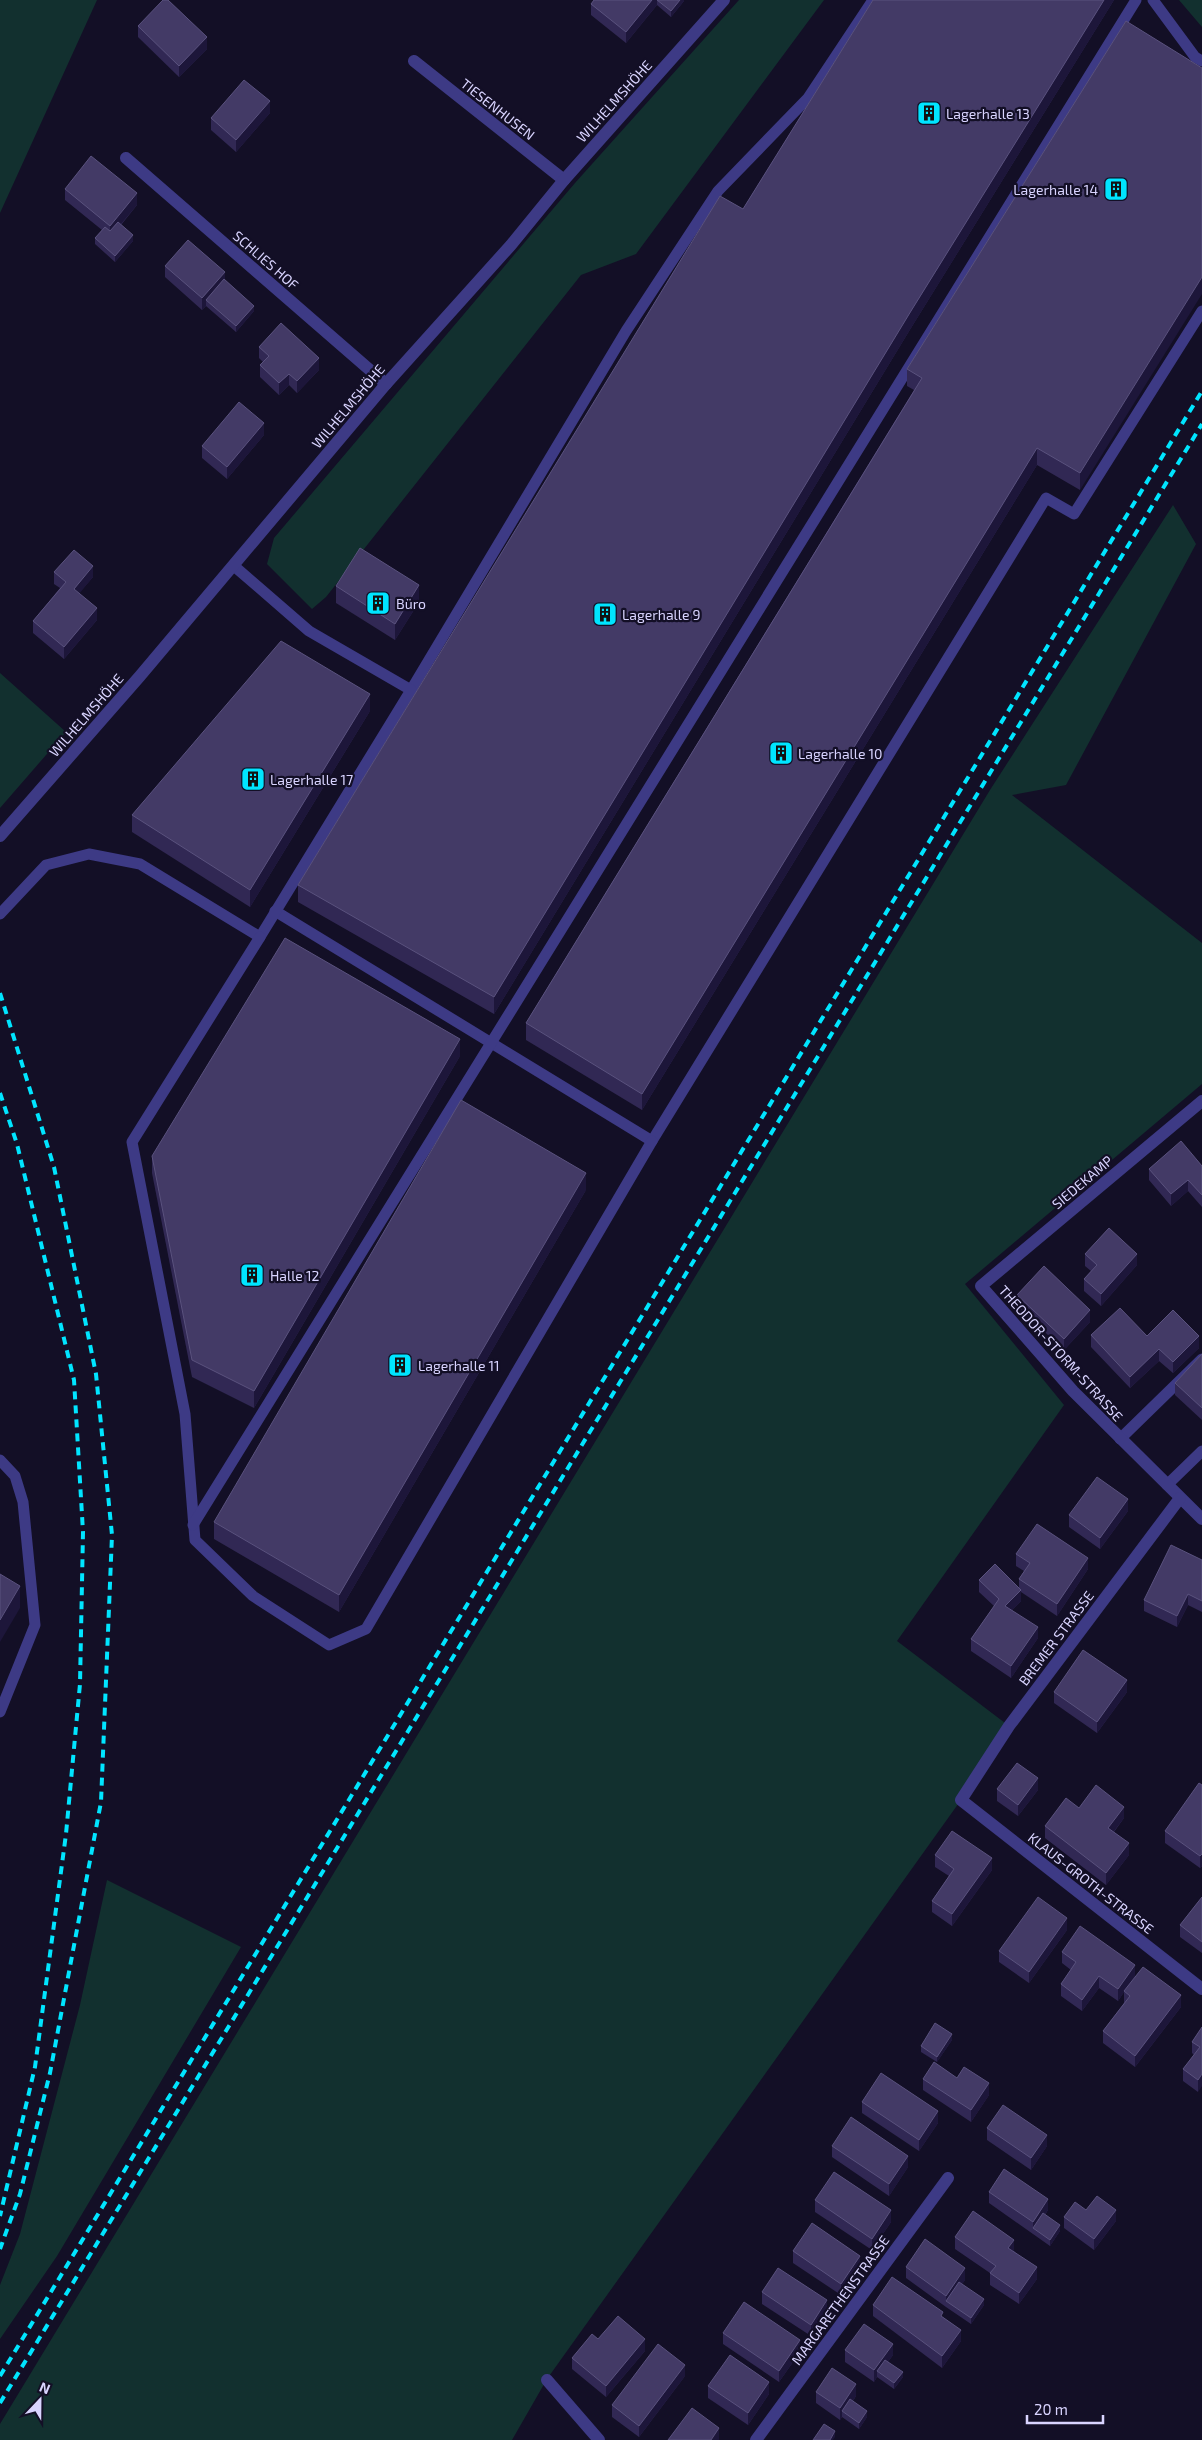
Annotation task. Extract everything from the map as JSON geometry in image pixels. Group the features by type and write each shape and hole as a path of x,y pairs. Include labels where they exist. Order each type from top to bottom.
{"street":[{"name":"WILHELMSHÖHE","path":"0,836 234,566 386,384 511,245 564,180 724,0"},
{"name":"TIESENHUSEN","path":"414,61 564,180"},
{"name":"SCHLIES HOF","path":"126,158 386,384"},
{"name":"SIEDEKAMP","path":"981,1286 1202,1101"},
{"name":"THEODOR-STORM-STRASSE","path":"981,1286 1073,1392 1202,1519"},
{"name":"BREMER STRASSE","path":"961,1800 1009,1726 1180,1498"},
{"name":"KLAUS-GROTH-STRASSE","path":"961,1800 1202,1989"},
{"name":"MARGARETHENSTRASSE","path":"756,2440 948,2178"},
{"path":"547,2380 600,2440"}],"lane":[{"path":"873,0 808,98 718,191 626,331 411,690 132,1142 185,1414 195,1540 253,1596 329,1645 366,1629 652,1141 1046,498 1074,514 1202,311"},
{"path":"193,1525 1136,0"},
{"path":"1152,0 1195,56 1202,61"},
{"path":"234,566 309,631 411,690"},
{"path":"0,914 46,865 88,854 140,864 260,937"},
{"path":"276,911 652,1141"},
{"name":"THEODOR-STORM-STRASSE","path":"1120,1438 1202,1359"},
{"path":"1167,1485 1202,1451"},
{"path":"0,1460 15,1476 23,1502 35,1625 0,1712"}],"green space":[{"path":"0,0 97,0 0,213"},
{"path":"739,0 824,0 636,254 581,275 326,597 312,609 267,564 274,538 575,183"},
{"path":"1179,0 1202,0 1202,27"},
{"path":"1173,505 1196,544 1066,785 1012,795 1202,943 1202,1084 965,1284 1064,1405 897,1641 1009,1726 961,1800 547,2379 512,2440 0,2440 0,2424 990,790"},
{"path":"0,673 66,732 0,808"},
{"path":"107,1880 241,1947 57,2256 0,2339 0,2285 20,2234 80,2005"}],"building":[{"path":"163,0 168,0 207,37 179,66 138,26"},
{"path":"594,0 652,0 626,32 591,4"},
{"path":"657,0 680,0 671,11"},
{"name":"Lagerhalle 9","path":"873,0 1104,0 911,311 494,997 298,885 720,196 743,209"},
{"path":"1126,21 1202,68 1202,277 1080,473 1037,448 642,1094 526,1023 922,378 907,369"},
{"path":"244,80 270,101 236,140 211,118"},
{"path":"91,156 137,193 110,226 65,189"},
{"path":"118,222 133,235 115,256 95,238 105,227 110,231"},
{"path":"188,240 225,272 202,298 165,266"},
{"path":"224,279 254,306 236,326 206,300"},
{"path":"281,323 319,358 297,381 289,374 279,383 260,365 269,356 259,347"},
{"path":"239,402 264,423 227,467 202,446"},
{"path":"360,548 419,585 395,624 336,586"},
{"path":"74,550 93,566 74,589 97,608 64,647 33,621 66,582 54,572"},
{"name":"Lagerhalle 17","path":"281,641 370,694 250,890 132,815"},
{"name":"Halle 12","path":"285,938 460,1039 254,1391 192,1360 152,1156"},
{"name":"Lagerhalle 11","path":"461,1100 586,1173 339,1595 214,1522"},
{"path":"1181,1141 1202,1166 1202,1195 1188,1180 1171,1194 1149,1169"},
{"path":"1109,1228 1137,1254 1101,1294 1084,1279 1097,1265 1085,1254"},
{"path":"1044,1266 1090,1310 1064,1339 1017,1295"},
{"path":"1120,1308 1147,1336 1173,1310 1199,1336 1173,1362 1159,1349 1130,1377 1091,1335"},
{"path":"1202,1354 1202,1408 1175,1383"},
{"path":"1097,1477 1128,1499 1100,1538 1069,1515"},
{"path":"1037,1524 1088,1558 1057,1604 1019,1579 1030,1563 1016,1554"},
{"path":"1171,1545 1202,1560 1202,1601 1188,1594 1177,1616 1144,1600"},
{"path":"995,1564 1021,1590 1005,1606 1038,1627 1011,1666 971,1639 999,1599 979,1580"},
{"path":"0,1574 20,1586 0,1620"},
{"path":"1083,1650 1127,1680 1097,1722 1054,1692"},
{"path":"1017,1763 1038,1778 1018,1805 997,1789"},
{"path":"1199,1783 1202,1785 1202,1854 1200,1856 1165,1831"},
{"path":"1096,1785 1124,1807 1108,1828 1129,1843 1106,1873 1045,1826 1066,1798 1079,1808"},
{"path":"952,1831 992,1858 952,1914 932,1901 954,1869 935,1855"},
{"path":"1038,1897 1067,1918 1029,1972 999,1951"},
{"path":"1202,1897 1202,1942 1180,1925"},
{"path":"1080,1926 1135,1965 1118,1989 1099,1976 1082,2000 1061,1984 1076,1962 1062,1952"},
{"path":"1143,1967 1181,1995 1135,2056 1103,2031 1130,1996 1124,1991"},
{"path":"935,2023 952,2034 937,2057 921,2046"},
{"path":"1202,2027 1202,2074 1198,2080 1183,2069 1200,2047 1192,2042"},
{"path":"934,2062 957,2078 964,2067 989,2083 971,2110 923,2079"},
{"path":"881,2073 938,2111 919,2140 862,2102"},
{"path":"1003,2105 1047,2135 1031,2158 987,2128"},
{"path":"851,2117 908,2156 889,2184 832,2146"},
{"path":"1004,2169 1048,2199 1033,2222 989,2192"},
{"path":"834,2172 891,2210 872,2239 815,2200"},
{"path":"1097,2196 1116,2210 1094,2239 1064,2217 1075,2202 1086,2210"},
{"path":"973,2211 1014,2240 1008,2248 1037,2267 1019,2293 990,2273 996,2266 955,2237"},
{"path":"1043,2213 1060,2225 1050,2240 1033,2228"},
{"path":"812,2223 860,2256 841,2284 793,2251"},
{"path":"925,2239 965,2268 946,2296 906,2267"},
{"path":"778,2268 827,2300 811,2325 762,2292"},
{"path":"892,2277 943,2312 941,2316 961,2330 942,2356 873,2305"},
{"path":"959,2282 984,2299 971,2318 946,2301"},
{"path":"744,2302 800,2340 779,2371 723,2333"},
{"path":"618,2316 645,2339 606,2386 572,2358 592,2334 598,2339"},
{"path":"864,2324 893,2344 874,2370 845,2350"},
{"path":"658,2344 685,2365 639,2426 612,2405"},
{"path":"730,2355 769,2382 748,2413 708,2386"},
{"path":"885,2360 903,2372 894,2383 877,2371"},
{"path":"832,2368 856,2384 840,2408 816,2392"},
{"path":"850,2399 867,2411 859,2423 842,2411"},
{"path":"692,2408 719,2428 711,2440 668,2440"},
{"path":"824,2424 835,2431 830,2440 813,2440"}],"railway":[{"path":"0,2376 1202,391"},
{"path":"0,2403 1202,424"},
{"path":"0,993 54,1167 96,1374 112,1535 101,1802 50,2073 20,2194 0,2249"},
{"path":"0,1093 17,1144 74,1380 83,1532 80,1684 66,1834 35,2067 0,2216"}],"place":[{"name":"Lagerhalle 13","path":"929,113"},
{"name":"Lagerhalle 14","path":"1116,189"},
{"name":"Büro","path":"378,603"},
{"name":"Lagerhalle 9","path":"605,614"},
{"name":"Lagerhalle 10","path":"781,753"},
{"name":"Lagerhalle 17","path":"253,779"},
{"name":"Halle 12","path":"252,1275"},
{"name":"Lagerhalle 11","path":"400,1365"}]}
